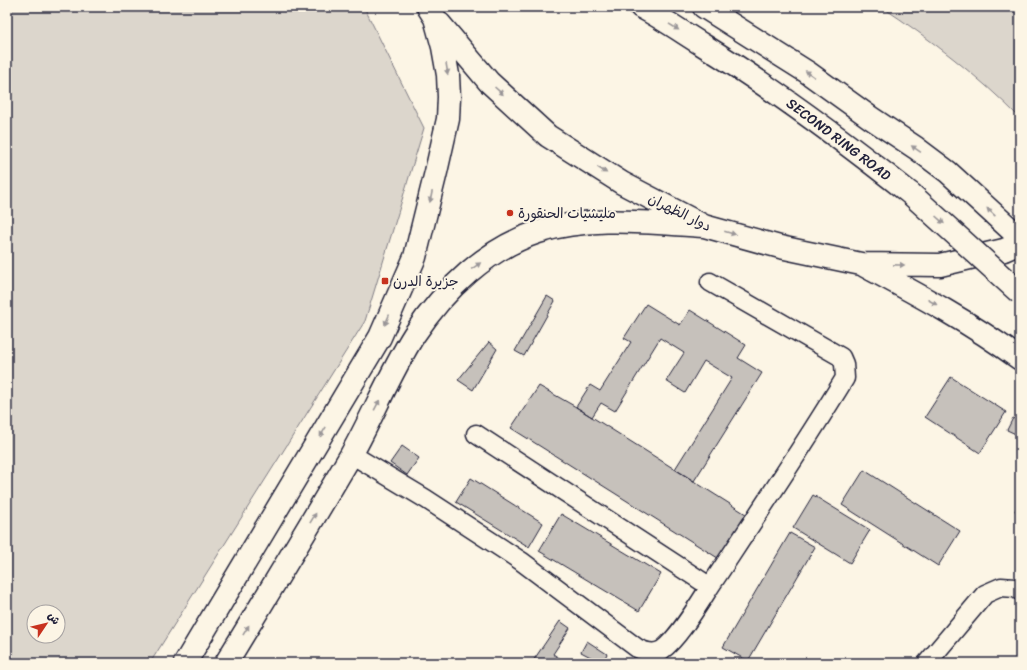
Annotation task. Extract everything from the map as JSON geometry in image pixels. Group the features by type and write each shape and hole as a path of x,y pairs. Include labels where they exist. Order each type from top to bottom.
{"highway":[{"name":"SECOND RING ROAD","path":"640,7 736,66 849,145 911,194 1020,293"},
{"path":"704,7 807,72 948,172 1020,238"},
{"path":"185,663 380,337 415,257 427,215 448,119 448,75 443,47 431,11"},
{"name":"دوار الظهران","path":"431,11 489,82 548,136 622,183 704,226 780,247 861,264 940,265 1004,250 1020,243"},
{"path":"226,663 351,454 414,336 437,304 470,270 502,249 537,233 565,226 598,220 704,226"},
{"path":"861,264 941,307 985,334 1020,359"}],"street":[{"path":"351,454 426,499 521,561 637,648 650,653 661,651 672,641 795,460 845,378 846,371 841,357 710,282"},
{"path":"476,434 710,586"},
{"path":"927,663 985,594 1001,587 1015,588 1020,591"}],"shaded area":[{"path":"7,7 364,7 424,128 365,321 150,663 7,663"},
{"path":"882,7 1020,7 1020,118 972,73"}],"building":[{"path":"547,296 555,301 524,356 515,351"},
{"path":"646,304 680,325 690,310 746,345 738,358 762,373 694,481 675,469 732,378 704,361 685,393 666,381 684,353 660,338 615,411 601,403 592,417 576,407 590,385 600,391 631,342 624,338"},
{"path":"489,342 497,349 473,390 458,380"},
{"path":"951,377 1006,412 980,453 925,417"},
{"path":"539,386 576,407 749,516 721,560 511,428"},
{"path":"1013,418 1020,421 1020,436 1007,430"},
{"path":"402,446 419,458 407,475 390,463"},
{"path":"864,470 960,531 938,566 842,505"},
{"path":"471,478 543,523 529,547 456,502"},
{"path":"813,495 870,530 850,563 793,528"},
{"path":"1020,502 1020,514 1015,511"},
{"path":"561,514 661,574 639,611 539,551"},
{"path":"790,533 815,547 748,661 723,647"},
{"path":"560,621 570,628 553,654 567,663 536,663 533,661"},
{"path":"587,641 607,654 602,663 581,652"}],"place":[{"name":"مليشيات الحنقورة","path":"510,213"},
{"name":"جزيرة الدرن","path":"385,281"}]}
